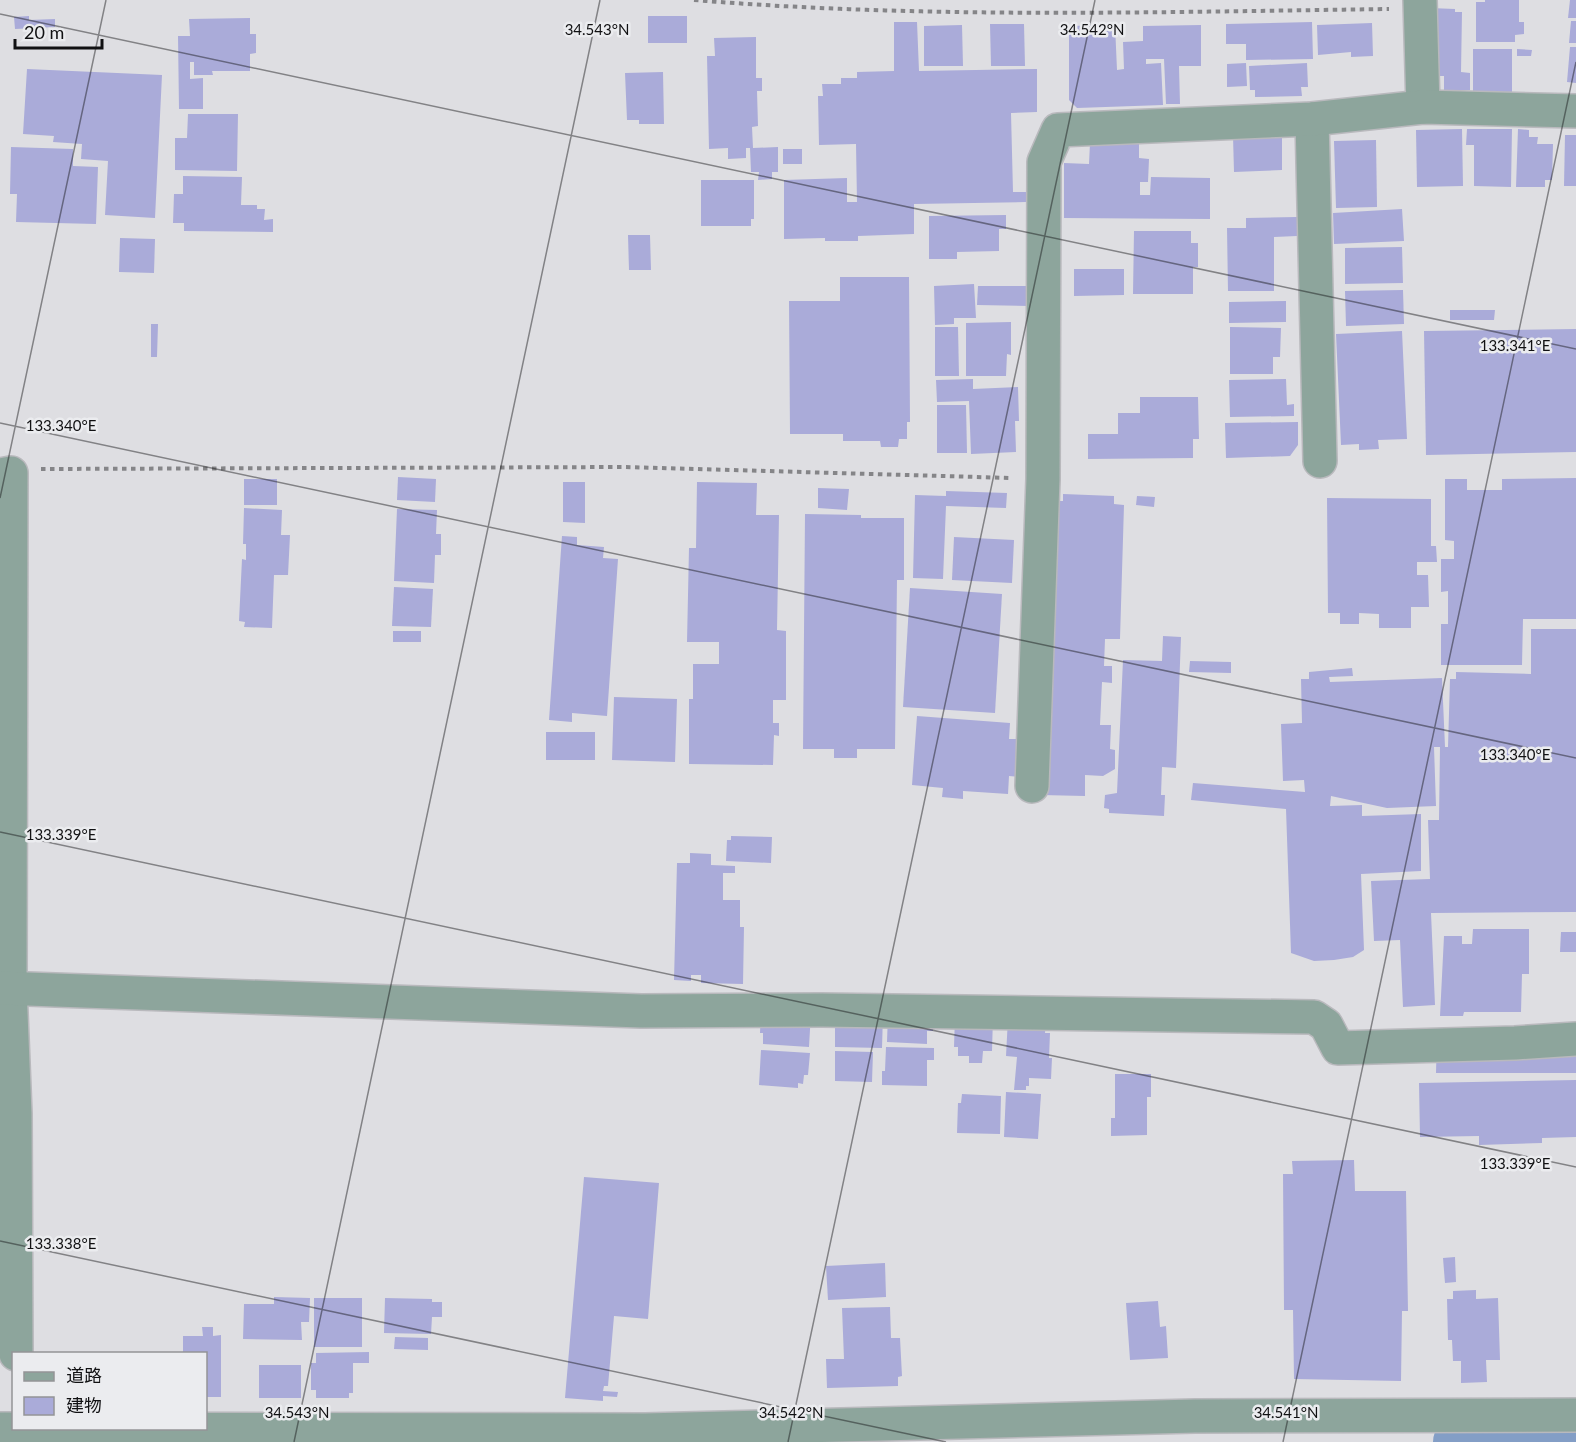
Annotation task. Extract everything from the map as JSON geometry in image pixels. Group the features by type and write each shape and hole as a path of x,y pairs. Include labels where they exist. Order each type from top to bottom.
{"street":[{"path":"1420,4 1423,107"},
{"path":"1032,786 1043,479 1044,162 1058,130 1312,120 1423,107 1576,111"},
{"path":"1312,120 1320,461"},
{"path":"5,474 5,988 15,1114 16,1352"},
{"path":"5,988 641,1011 822,1010 1314,1017 1326,1025 1338,1048 1576,1039"},
{"path":"13,1433 645,1430 1195,1416 1576,1415"}],"path":[{"path":"694,0 782,7 1054,14 1420,4"},
{"path":"5,474 49,468 626,467 1043,479"}],"building":[{"path":"1485,0 1519,0 1519,22 1524,22 1524,34 1515,35 1515,42 1476,42 1476,2 1485,2"},
{"path":"1570,0 1576,0 1576,18 1568,18"},
{"path":"1430,8 1455,9 1455,12 1462,12 1461,72 1470,73 1470,90 1444,90 1444,76 1429,76"},
{"path":"29,16 29,20 55,19 55,27 15,29 14,17"},
{"path":"648,16 687,16 687,43 648,43"},
{"path":"250,18 250,34 256,34 256,53 250,54 250,71 212,71 213,75 194,75 194,62 190,62 190,79 203,78 203,109 179,109 178,36 190,36 189,19"},
{"path":"1571,21 1576,21 1576,43 1569,43"},
{"path":"894,22 917,22 919,71 1037,69 1037,112 1011,113 1013,192 1026,192 1026,202 914,204 914,234 858,236 858,241 825,241 825,238 784,239 784,180 847,178 847,202 857,202 856,144 819,145 818,96 823,96 822,84 841,84 841,78 857,78 857,72 894,71"},
{"path":"1312,22 1313,59 1246,60 1246,44 1226,44 1226,24"},
{"path":"1372,23 1373,56 1351,57 1351,52 1318,55 1317,25"},
{"path":"990,24 1024,24 1025,66 991,66"},
{"path":"962,25 963,66 924,66 924,26"},
{"path":"1115,25 1117,70 1124,69 1123,42 1143,41 1143,26 1201,25 1201,66 1179,66 1180,104 1166,104 1164,59 1146,59 1146,64 1161,63 1163,105 1077,108 1069,100 1069,26"},
{"path":"756,37 756,78 762,78 762,91 757,91 758,126 752,127 753,148 778,147 778,172 772,172 772,179 758,180 759,172 751,172 750,148 746,148 746,158 728,159 728,148 709,149 707,56 715,56 714,38"},
{"path":"1570,47 1576,47 1576,83 1567,82"},
{"path":"1473,49 1512,49 1512,93 1473,93"},
{"path":"1517,49 1532,50 1531,56 1517,56"},
{"path":"1246,63 1247,86 1227,87 1227,64"},
{"path":"1307,63 1308,87 1301,87 1302,96 1255,97 1255,90 1250,90 1249,66"},
{"path":"27,69 162,75 155,218 105,215 108,161 81,159 82,144 53,142 54,136 23,134"},
{"path":"663,72 664,124 639,124 639,120 627,120 625,73"},
{"path":"188,114 238,114 237,171 175,170 175,138 187,138"},
{"path":"1462,129 1463,186 1417,187 1416,130"},
{"path":"1467,129 1512,129 1511,187 1474,186 1474,145 1466,145"},
{"path":"1518,129 1529,130 1529,137 1538,137 1537,144 1553,144 1552,180 1545,180 1545,187 1516,187"},
{"path":"1282,135 1282,170 1234,172 1233,136"},
{"path":"1565,135 1576,135 1576,186 1564,186"},
{"path":"1376,140 1377,207 1336,208 1334,141"},
{"path":"1090,143 1139,143 1139,158 1149,159 1148,182 1140,182 1140,195 1150,195 1151,177 1210,178 1210,219 1064,218 1064,163 1089,164"},
{"path":"11,147 73,149 73,166 98,167 96,224 16,222 17,194 10,194"},
{"path":"783,149 802,149 802,164 783,164"},
{"path":"183,176 242,177 241,205 257,205 257,209 265,209 264,220 273,219 273,232 184,231 184,223 173,223 174,194 183,194"},
{"path":"701,180 754,180 754,219 751,219 751,226 701,226"},
{"path":"1402,209 1404,241 1334,244 1333,213"},
{"path":"1006,215 1006,229 999,229 999,251 957,252 957,259 929,259 929,216"},
{"path":"1297,217 1297,236 1274,237 1274,291 1228,291 1227,228 1246,228 1246,218"},
{"path":"1134,231 1191,231 1191,243 1198,243 1198,267 1193,267 1193,294 1133,294"},
{"path":"628,235 650,235 651,270 629,270"},
{"path":"120,238 155,239 154,273 119,272"},
{"path":"1402,247 1403,283 1345,284 1345,248"},
{"path":"1074,269 1124,269 1124,295 1074,296"},
{"path":"840,277 909,277 910,422 907,422 907,439 899,439 898,447 881,447 880,441 843,441 843,434 790,434 789,301 840,301"},
{"path":"974,284 976,318 954,318 954,324 935,325 934,286"},
{"path":"978,286 1029,286 1029,306 977,305"},
{"path":"1403,290 1404,324 1346,326 1345,291"},
{"path":"1286,301 1286,322 1229,323 1229,302"},
{"path":"1450,310 1495,310 1494,320 1450,320"},
{"path":"1011,322 1011,355 1007,354 1006,376 966,376 966,323"},
{"path":"151,324 158,324 157,357 151,357"},
{"path":"935,327 958,327 959,376 935,376"},
{"path":"1230,327 1281,328 1280,357 1273,357 1273,374 1230,374"},
{"path":"1576,329 1576,452 1426,455 1424,331"},
{"path":"1402,331 1407,439 1378,440 1379,449 1359,450 1359,444 1341,445 1336,334"},
{"path":"973,379 973,389 1018,387 1019,421 1015,421 1016,452 971,454 969,401 937,402 936,380"},
{"path":"1286,379 1287,405 1294,404 1294,416 1230,417 1229,380"},
{"path":"1140,397 1198,397 1199,439 1193,439 1193,458 1088,459 1088,434 1118,434 1118,413 1140,413"},
{"path":"937,405 966,405 967,453 937,453"},
{"path":"1298,422 1298,445 1290,456 1226,458 1225,423"},
{"path":"398,477 436,479 435,502 397,500"},
{"path":"1576,478 1576,619 1523,619 1522,665 1441,665 1441,624 1448,624 1448,591 1441,592 1441,559 1454,559 1454,541 1445,540 1445,479 1467,479 1467,490 1502,490 1502,479"},
{"path":"244,479 277,479 277,505 244,505"},
{"path":"563,482 585,482 585,523 563,522"},
{"path":"697,482 757,483 756,515 779,515 777,630 786,631 786,700 773,700 773,723 779,723 779,736 774,735 773,765 689,764 689,699 693,699 693,664 719,664 719,642 687,642 689,548 696,548"},
{"path":"818,488 849,489 847,510 818,508"},
{"path":"946,491 1007,493 1006,508 946,506 943,579 913,578 915,495 946,496"},
{"path":"1063,494 1114,496 1114,504 1124,505 1120,639 1105,639 1104,666 1112,666 1112,683 1102,682 1100,725 1111,725 1110,749 1115,750 1115,769 1103,776 1085,775 1085,796 1041,795 1057,501 1063,501"},
{"path":"1137,496 1155,497 1154,507 1136,505"},
{"path":"1327,498 1431,499 1431,546 1436,546 1437,562 1417,562 1417,575 1428,575 1429,607 1411,607 1411,628 1379,628 1379,614 1359,613 1359,624 1340,624 1340,613 1328,613"},
{"path":"244,508 282,510 281,535 290,535 288,575 274,575 272,628 244,627 245,622 239,621 242,559 246,560 246,544 243,544"},
{"path":"397,509 437,510 436,534 441,534 441,555 435,555 434,583 394,581"},
{"path":"805,514 904,518 904,580 897,580 895,749 857,749 857,758 834,758 834,749 803,749"},
{"path":"562,536 577,537 577,545 604,547 603,558 618,559 607,716 572,713 572,722 549,720"},
{"path":"954,537 1014,540 1012,583 952,580"},
{"path":"394,587 433,589 431,627 392,626"},
{"path":"910,588 1002,594 995,713 903,707"},
{"path":"1531,629 1576,629 1576,912 1431,913 1435,1005 1403,1007 1400,940 1374,941 1371,881 1430,879 1428,820 1439,820 1440,747 1434,747 1436,806 1387,808 1331,796 1330,806 1362,805 1362,816 1421,814 1421,871 1361,874 1364,950 1353,957 1314,961 1291,953 1286,809 1191,800 1193,783 1305,792 1304,780 1283,781 1281,724 1302,723 1301,679 1309,679 1309,672 1352,668 1353,676 1329,677 1330,682 1442,678 1445,747 1448,747 1450,679 1456,679 1456,672 1531,674"},
{"path":"393,631 421,631 421,642 393,642"},
{"path":"1163,636 1181,637 1176,768 1162,767 1161,795 1165,795 1164,816 1109,813 1109,809 1104,808 1105,795 1117,793 1123,660 1162,661"},
{"path":"1190,661 1231,662 1231,673 1189,672"},
{"path":"614,697 677,699 675,762 612,760"},
{"path":"917,716 1010,723 1009,739 1022,739 1020,777 1009,776 1008,794 963,791 963,799 942,797 943,788 912,785"},
{"path":"546,732 595,732 595,760 546,760"},
{"path":"731,836 772,837 771,863 726,861 727,840 731,840"},
{"path":"690,853 711,854 711,865 735,866 735,873 723,873 723,900 740,900 740,927 744,927 743,984 701,983 701,975 691,975 691,981 674,980 677,863 690,863"},
{"path":"1473,929 1529,929 1529,974 1522,974 1521,1012 1464,1012 1463,1016 1440,1016 1444,936 1462,936 1462,944 1472,944"},
{"path":"1561,932 1576,932 1576,952 1560,952"},
{"path":"761,1009 811,1012 809,1047 763,1044 763,1033 760,1033"},
{"path":"883,1014 882,1048 835,1047 835,1016"},
{"path":"888,1014 933,1015 933,1031 927,1031 927,1044 887,1042"},
{"path":"955,1016 993,1017 992,1051 983,1051 982,1063 969,1063 969,1056 958,1056 958,1047 954,1047"},
{"path":"1008,1018 1046,1020 1045,1033 1050,1033 1051,1079 1029,1078 1029,1086 1026,1086 1026,1090 1014,1090 1017,1057 1006,1056"},
{"path":"1437,1034 1576,1037 1576,1073 1436,1073"},
{"path":"886,1047 934,1048 934,1060 927,1060 927,1086 882,1085"},
{"path":"761,1050 810,1053 808,1075 804,1075 803,1084 798,1083 798,1088 759,1085"},
{"path":"835,1051 873,1052 872,1082 835,1081"},
{"path":"1115,1074 1151,1074 1151,1097 1147,1097 1147,1135 1111,1136 1111,1118 1115,1118"},
{"path":"1576,1080 1576,1137 1542,1138 1542,1143 1479,1145 1479,1136 1420,1137 1419,1083"},
{"path":"1006,1092 1041,1094 1038,1139 1004,1137"},
{"path":"962,1094 1001,1096 1000,1134 957,1133 958,1103 961,1103"},
{"path":"1354,1160 1355,1191 1406,1191 1408,1311 1402,1311 1401,1381 1294,1379 1293,1310 1284,1310 1283,1174 1293,1174 1292,1161"},
{"path":"584,1177 659,1183 648,1319 614,1316 608,1386 604,1386 603,1391 618,1392 617,1397 603,1396 603,1401 565,1398"},
{"path":"1455,1257 1456,1282 1445,1283 1443,1258"},
{"path":"885,1263 886,1297 828,1300 826,1266"},
{"path":"1476,1290 1476,1299 1498,1298 1500,1360 1486,1360 1487,1382 1461,1383 1461,1361 1453,1361 1452,1340 1448,1340 1447,1299 1453,1299 1453,1291"},
{"path":"274,1297 310,1298 309,1322 301,1322 302,1340 243,1339 244,1304 274,1304"},
{"path":"314,1298 362,1298 362,1347 314,1347"},
{"path":"385,1298 432,1299 432,1302 442,1302 442,1317 432,1317 431,1334 384,1333"},
{"path":"1158,1301 1160,1327 1166,1326 1168,1358 1130,1360 1126,1303"},
{"path":"890,1307 891,1338 900,1338 902,1376 898,1377 898,1386 827,1388 826,1359 844,1359 842,1308"},
{"path":"202,1327 213,1327 213,1336 221,1335 221,1397 207,1397 207,1352 183,1352 183,1336 203,1336"},
{"path":"395,1337 428,1338 428,1350 394,1349"},
{"path":"369,1352 369,1363 353,1363 353,1393 349,1393 349,1398 316,1398 316,1390 311,1390 311,1363 316,1363 316,1353"},
{"path":"259,1365 301,1365 301,1398 259,1398"}],"waterway":[{"path":"1459,1442 1576,1441"}]}
